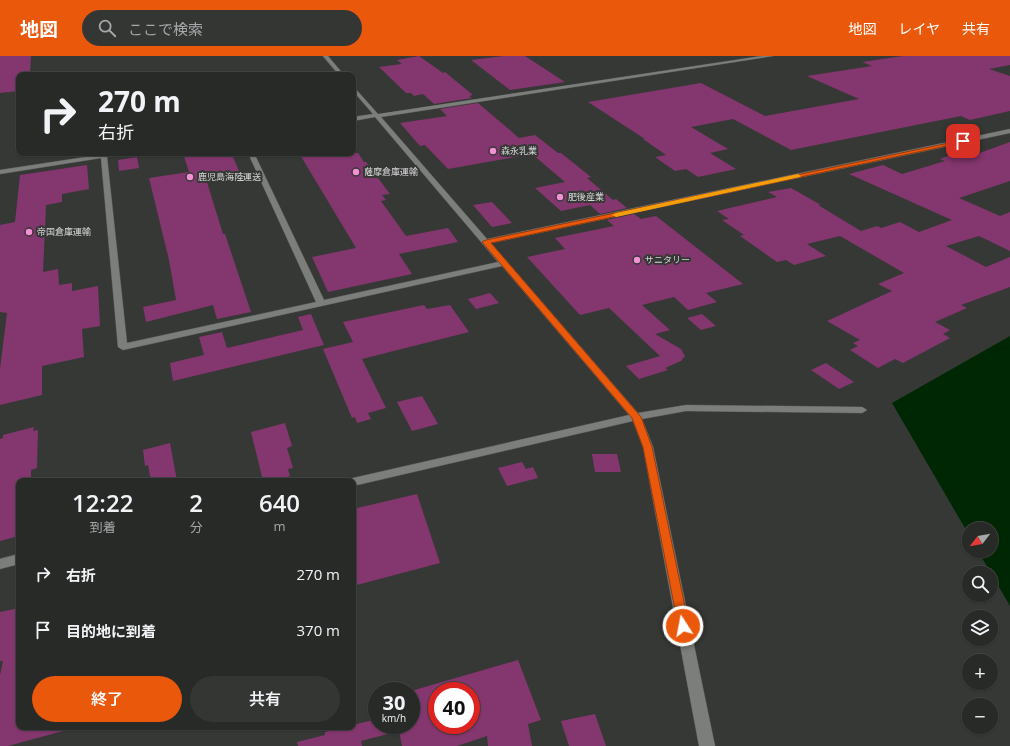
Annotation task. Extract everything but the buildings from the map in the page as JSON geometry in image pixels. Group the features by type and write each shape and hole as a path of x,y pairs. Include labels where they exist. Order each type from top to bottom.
{"street":[{"path":"325,56 339,72"},
{"path":"356,118 771,56"},
{"path":"356,91 636,417 648,447 707,746"},
{"path":"486,242 1010,131"},
{"path":"0,172 104,156 123,347 504,263"},
{"path":"252,156 321,303"},
{"path":"356,481 636,417 686,408 862,410"},
{"path":"0,564 16,560"}],"shaded area":[{"path":"1010,336 1010,606 998,585 998,566 987,566 982,558 998,558 998,522 962,523 892,403"}],"slow traffic":[{"path":"616,215 798,176"}],"place":[{"name":"森永乳業","path":"493,151"},
{"name":"薩摩倉庫運輸","path":"356,172"},
{"name":"鹿児島海陸運送","path":"190,177"},
{"name":"肥後産業","path":"560,197"},
{"name":"帝国倉庫運輸","path":"29,232"},
{"name":"サニタリー","path":"637,260"}],"route":[{"path":"683,626 648,447 636,417 486,242 963,141"}]}
